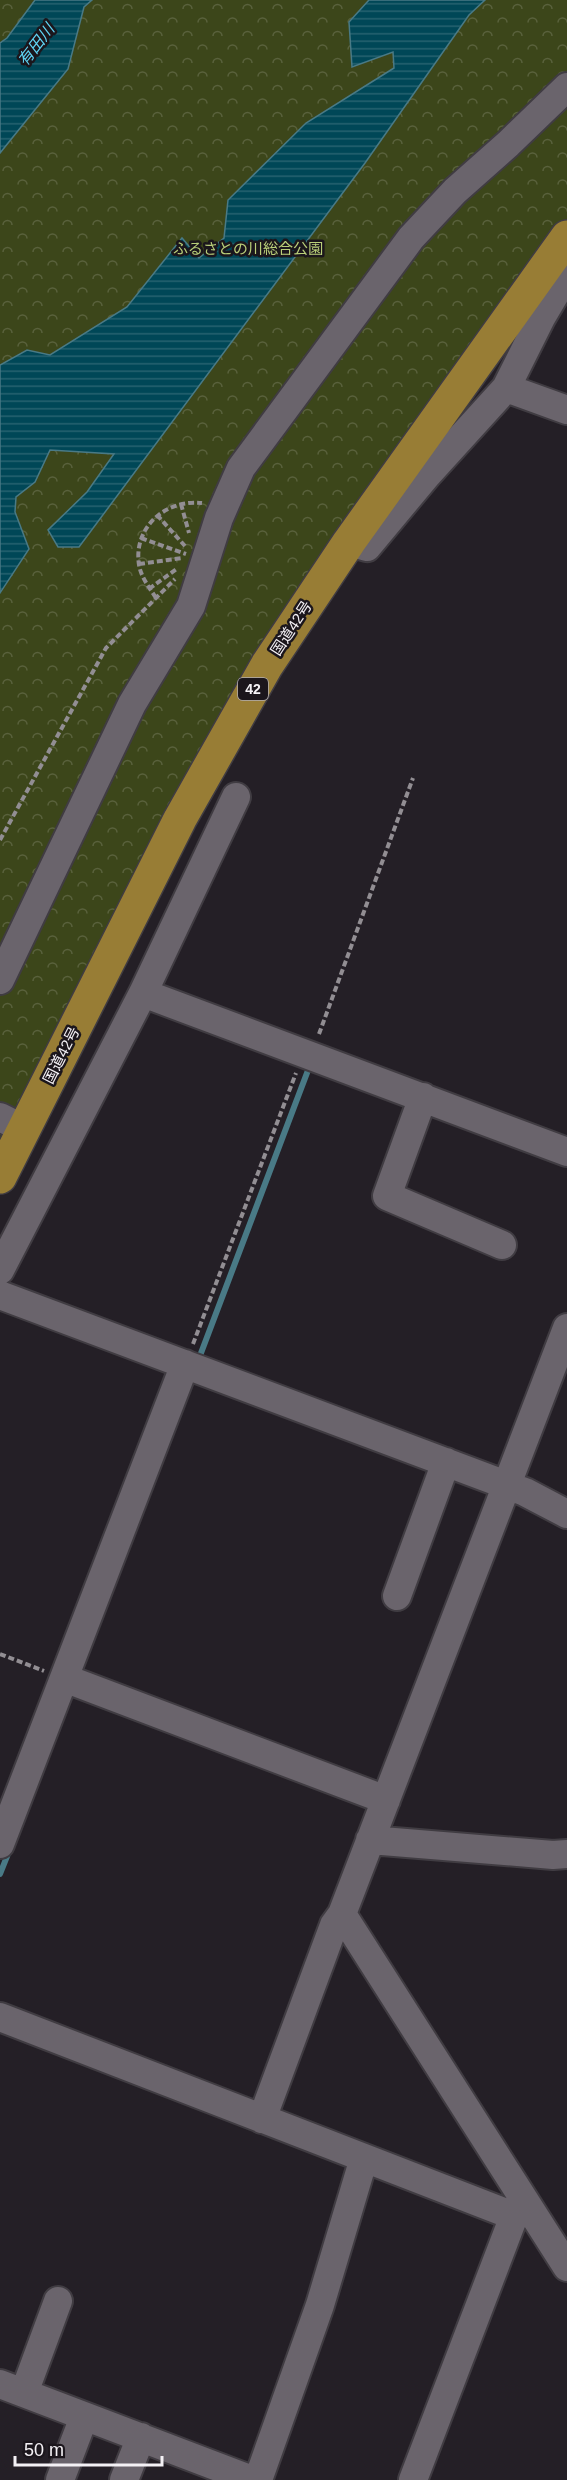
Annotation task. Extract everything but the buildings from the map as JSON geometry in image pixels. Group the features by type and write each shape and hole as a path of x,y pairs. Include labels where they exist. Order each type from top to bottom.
{"highway":[{"name":"国道42号","path":"0,1177 10,1122 267,665 349,542 567,237"}],"street":[{"path":"0,980 132,704 191,606 198,549 223,509 233,483 253,449 411,238 439,206 567,87"},
{"path":"349,542 367,547 427,475 506,388 541,318 567,274"},
{"path":"506,388 567,410"},
{"path":"0,1270 143,993 236,797"},
{"path":"143,993 567,1152"},
{"path":"423,1097 387,1196 502,1245"},
{"path":"0,1295 506,1485 567,1514"},
{"path":"262,2119 334,1925 342,1914 567,1328"},
{"path":"0,1844 185,1364"},
{"path":"397,1596 446,1462"},
{"path":"64,1678 386,1800"},
{"path":"370,1840 553,1856 567,1854"},
{"path":"342,1914 522,2214 567,2267"},
{"path":"0,2017 364,2158 522,2214"},
{"path":"258,2480 320,2305 364,2158"},
{"path":"412,2480 522,2214"},
{"path":"58,2301 12,2389 252,2480"},
{"path":"60,2480 84,2417"},
{"path":"124,2480 141,2437"}],"path":[{"path":"156,598 139,564 141,538 158,515 181,504 200,502 223,509"},
{"path":"181,504 198,549"},
{"path":"158,515 198,549"},
{"path":"141,538 198,549"},
{"path":"139,564 198,549"},
{"path":"150,589 198,549"},
{"path":"0,840 106,648 156,598 198,549"},
{"path":"185,1364 413,778"},
{"path":"0,1654 64,1678"}],"green space":[{"name":"ふるさとの川総合公園","path":"0,0 567,0 567,227 305,594 0,1155"}],"water":[{"name":"有田川","path":"35,0 92,0 84,7 68,69 0,153 0,43 7,38"},
{"path":"369,0 485,0 469,15 365,163 79,547 58,547 48,530 87,492 114,454 50,450 35,482 16,497 15,512 29,549 0,593 0,365 27,350 50,355 127,307 182,238 199,258 224,238 228,200 306,123 394,68 393,52 352,67 349,22"}],"waterway":[{"path":"198,1361 310,1065"},
{"path":"0,1874 10,1849"}]}
